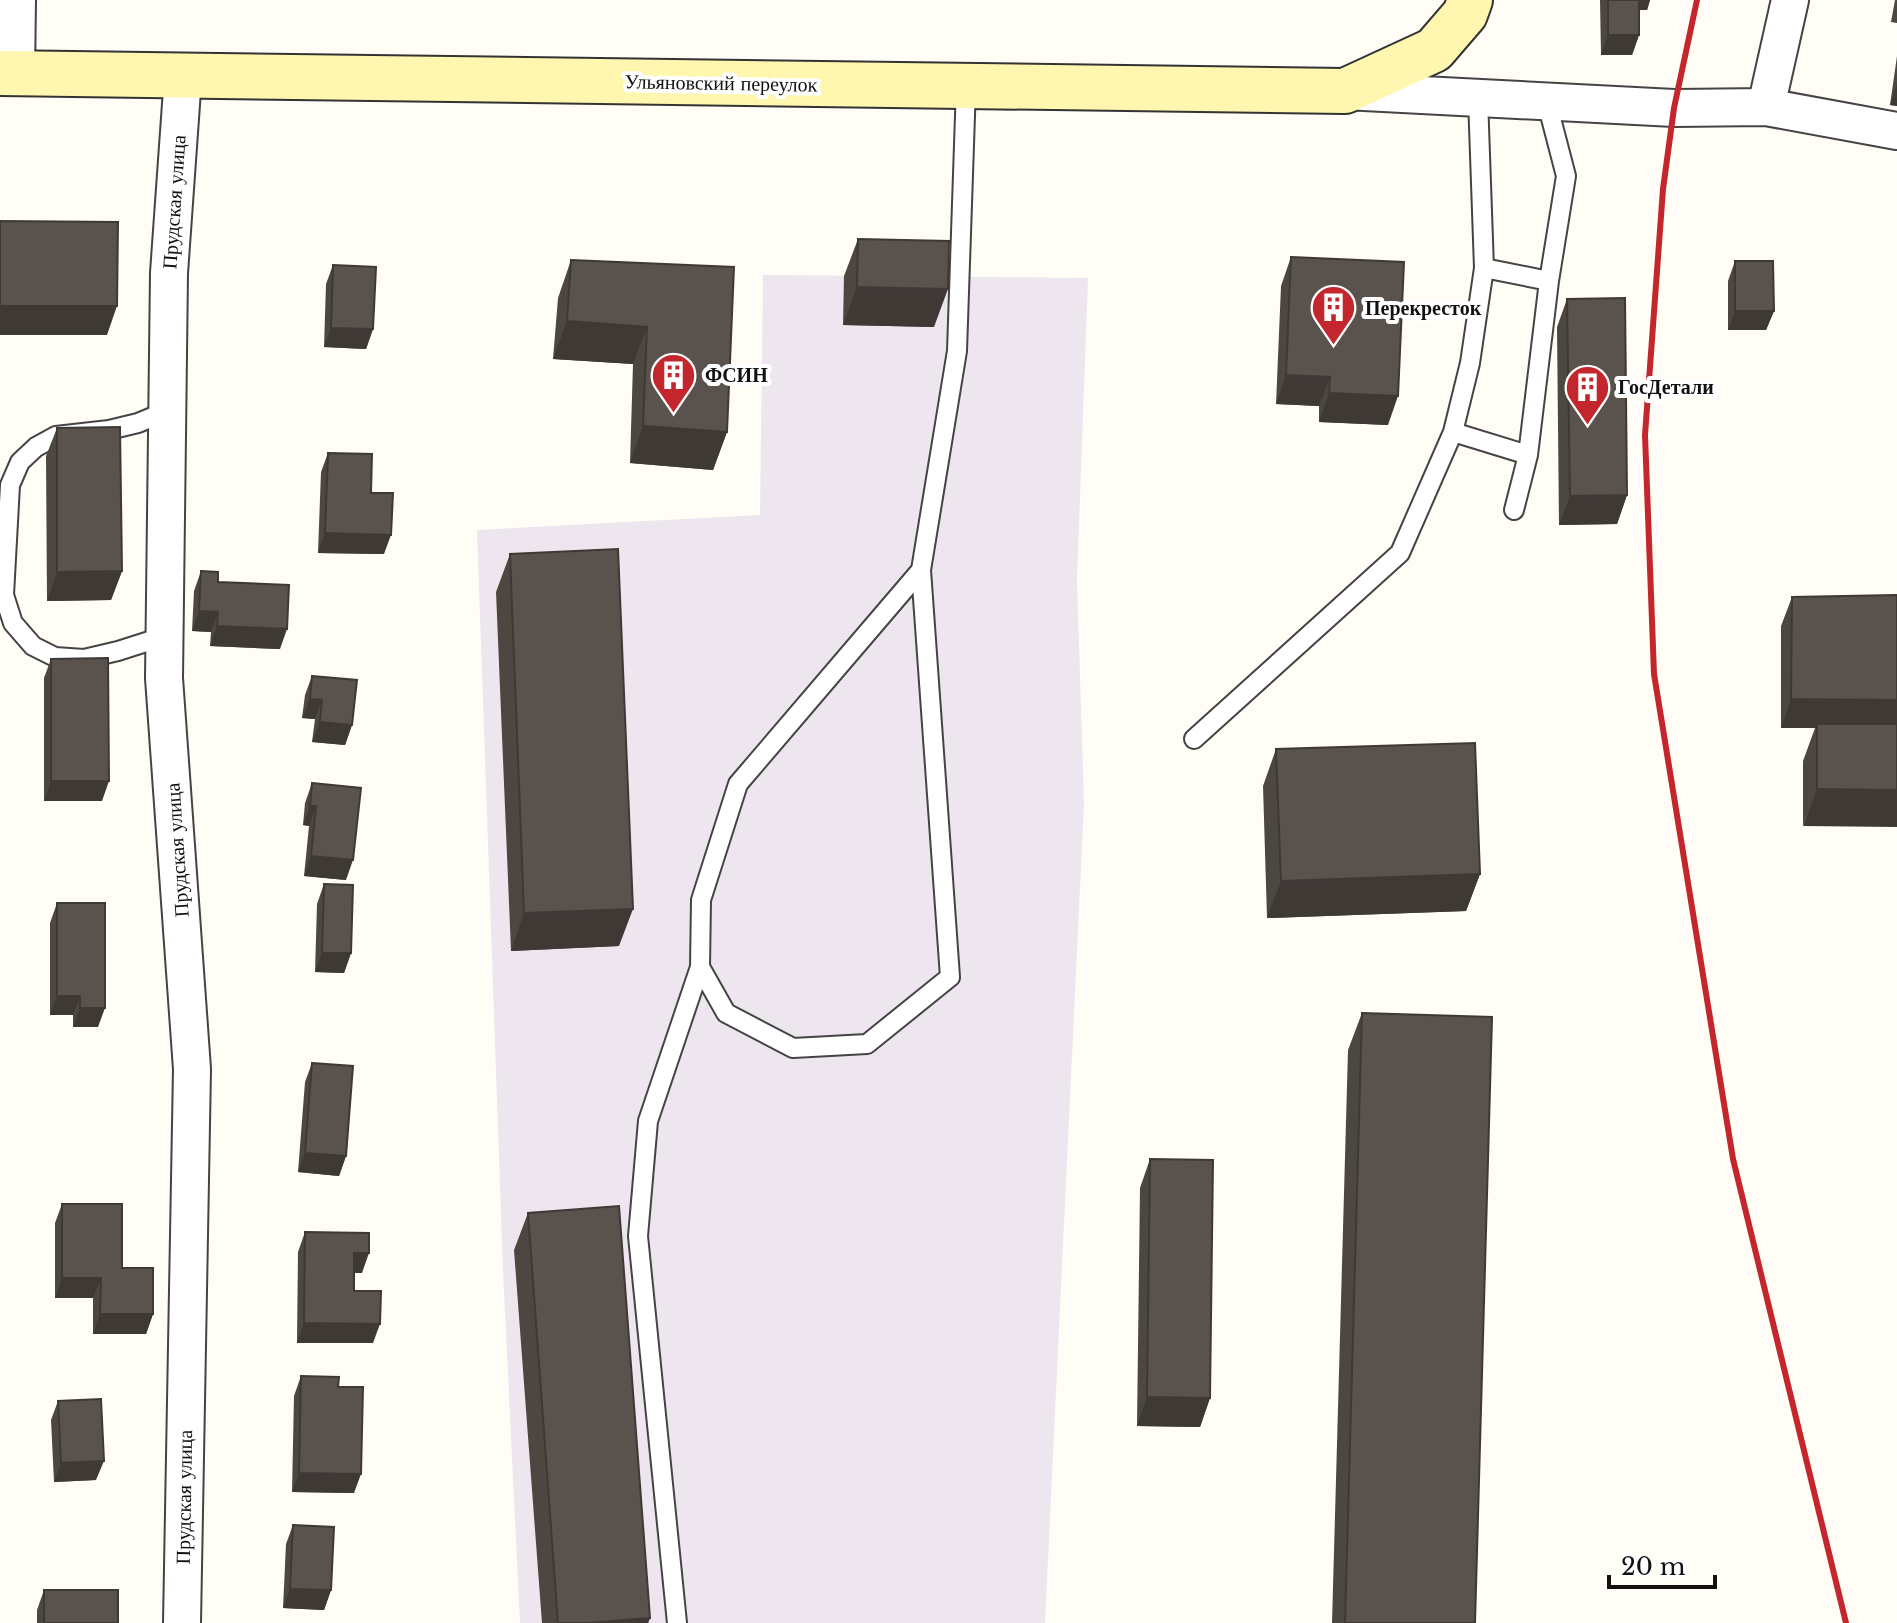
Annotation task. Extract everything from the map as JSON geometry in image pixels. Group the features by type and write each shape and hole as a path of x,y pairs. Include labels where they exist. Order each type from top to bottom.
{"main road":[{"name":"Ульяновский переулок","path":"8,73 1345,91 1434,50 1465,14 1470,0"}],"street":[{"path":"8,73 17,0"},
{"path":"1766,107 1790,0"},
{"name":"Прудская улица","path":"182,1623 192,1069 164,678 169,273 183,76"},
{"path":"1345,91 1674,108 1766,107 1897,131"}],"lane":[{"path":"700,967 726,1013 793,1048 867,1044 950,977 921,570 957,351 966,86"},
{"path":"1194,739 1400,553 1453,432 1470,363 1484,268 1478,98"},
{"path":"1514,510 1528,455 1549,281 1566,176 1547,103"},
{"path":"1484,268 1549,281"},
{"path":"165,636 84,659 55,657 33,646 13,623 4,595 10,485 20,462 36,447 56,436 109,430 167,411"},
{"path":"1453,432 1528,455"},
{"path":"677,1623 638,1236 648,1121 700,967 701,900 738,784 921,570"}],"shaded area":[{"path":"763,275 1088,278 1077,580 1084,804 1045,1623 520,1623 503,1271 477,530 760,515"}],"building":[{"path":"1608,0 1639,0 1639,35 1608,35"},
{"path":"0,221 118,222 117,306 0,306"},
{"path":"858,239 949,241 948,289 857,287"},
{"name":"Перекресток","path":"1291,257 1404,262 1398,396 1329,393 1330,377 1286,375"},
{"path":"571,260 734,267 727,432 643,426 647,327 567,321"},
{"path":"1735,261 1773,261 1774,311 1735,311"},
{"path":"333,265 376,267 373,329 331,328"},
{"name":"ГосДетали","path":"1625,298 1627,495 1570,496 1567,299"},
{"path":"120,427 122,571 57,572 57,428"},
{"path":"328,453 372,454 371,493 393,493 391,535 325,533"},
{"path":"618,549 633,909 524,913 510,554"},
{"path":"201,571 218,572 218,582 289,585 287,629 217,626 218,612 199,611"},
{"path":"1897,595 1897,700 1791,699 1792,597"},
{"path":"108,658 109,781 51,781 51,659"},
{"path":"312,676 357,680 352,725 320,722 322,700 310,699"},
{"path":"1817,724 1897,724 1897,790 1817,789"},
{"path":"1475,743 1480,874 1281,881 1276,749"},
{"path":"312,783 361,788 353,860 311,856 316,806 310,806"},
{"path":"324,884 353,885 351,953 322,953"},
{"path":"57,903 105,903 105,1008 80,1008 80,996 57,996"},
{"path":"1362,1013 1492,1017 1475,1623 1345,1623"},
{"path":"312,1063 353,1066 346,1156 305,1153"},
{"path":"1150,1159 1213,1160 1210,1398 1147,1397"},
{"path":"62,1204 122,1204 122,1268 153,1268 153,1314 100,1314 101,1278 62,1278"},
{"path":"619,1206 650,1618 558,1623 528,1213"},
{"path":"305,1232 369,1233 369,1253 354,1253 354,1291 381,1291 380,1324 304,1323"},
{"path":"301,1376 339,1377 338,1387 363,1387 361,1474 299,1473"},
{"path":"101,1399 104,1461 61,1463 58,1401"},
{"path":"293,1525 334,1527 331,1590 290,1589"},
{"path":"44,1590 118,1590 118,1623 44,1623"}],"railway":[{"path":"1697,0 1674,108 1663,189 1645,435 1654,674 1733,1159 1846,1623"}],"place":[{"name":"Перекресток","path":"1334,347"},
{"name":"ФСИН","path":"674,414"},
{"name":"ГосДетали","path":"1587,426"}]}
